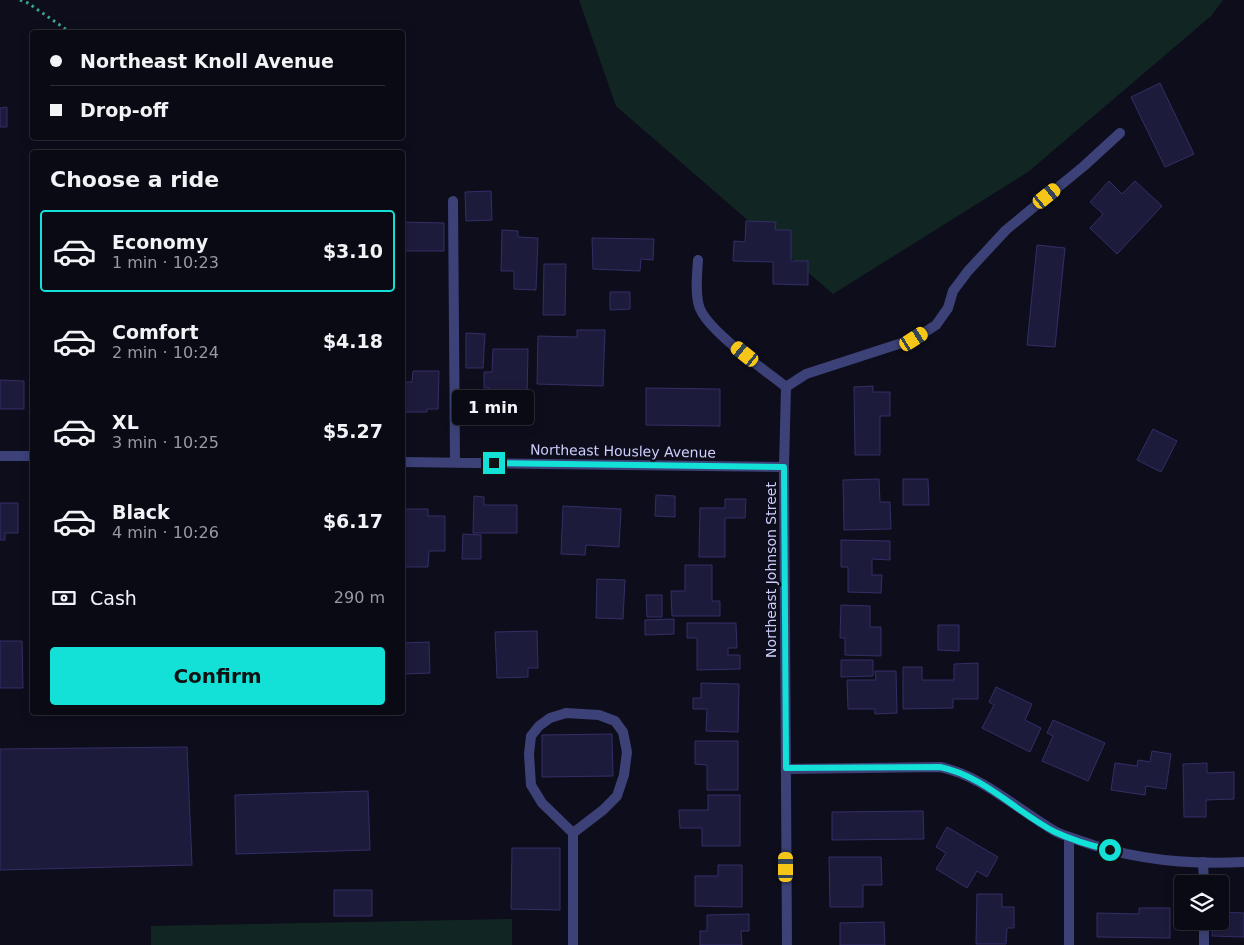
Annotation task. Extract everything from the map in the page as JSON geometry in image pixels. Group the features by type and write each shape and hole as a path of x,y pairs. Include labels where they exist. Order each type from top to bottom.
{"street":[{"path":"698,260 697,297 700,309 706,320 786,387 806,374 914,339 936,325 948,308 954,291 968,271 1006,230 1084,166 1120,133"},
{"path":"453,201 455,462"},
{"name":"Northeast Johnson Street","path":"786,387 784,467 787,945"},
{"path":"0,456 30,456"},
{"name":"Northeast Housley Avenue","path":"405,462 784,467"},
{"path":"573,833 603,810 617,796 624,775 627,752 623,732 614,721 599,715 566,713 550,718 539,726 531,736 529,754 531,785 542,802 573,833 573,945"},
{"path":"786,768 940,767 956,770 973,778 1055,832 1095,846 1140,856 1180,861 1244,862"},
{"path":"1069,945 1070,837"},
{"path":"1203,862 1204,875"},
{"path":"1204,930 1204,945"}],"path":[{"path":"20,0 28,3 67,30"}],"green space":[{"path":"579,0 1223,0 1211,16 1028,172 833,294 616,106"},
{"path":"512,919 512,945 151,945 151,926"}],"building":[{"path":"1160,83 1194,154 1165,167 1131,97"},
{"path":"7,107 7,127 0,127 0,108"},
{"path":"1109,181 1122,194 1135,181 1162,206 1117,254 1090,228 1103,214 1090,202"},
{"path":"491,191 492,220 466,221 465,192"},
{"path":"746,221 776,222 775,230 791,230 791,261 808,261 808,285 773,284 773,262 733,261 734,241 745,242"},
{"path":"405,222 444,223 444,251 405,251"},
{"path":"502,230 518,231 518,237 538,238 536,290 514,289 514,271 501,271"},
{"path":"592,238 654,239 653,260 641,259 640,271 593,269"},
{"path":"1037,245 1065,248 1055,347 1027,345"},
{"path":"544,264 566,264 565,315 543,315"},
{"path":"610,292 630,292 630,309 610,310"},
{"path":"577,330 605,330 603,386 537,384 538,336 577,337"},
{"path":"466,333 485,334 483,368 466,368"},
{"path":"493,349 528,349 527,399 490,398 490,388 484,388 484,372 492,372"},
{"path":"413,371 439,371 438,409 427,409 427,412 405,412 405,382 412,382"},
{"path":"0,380 24,381 24,409 0,409"},
{"path":"873,386 873,392 890,392 890,416 880,416 880,455 855,455 854,387"},
{"path":"646,388 720,389 720,426 646,425"},
{"path":"1153,429 1177,441 1161,472 1137,460"},
{"path":"879,479 880,502 890,502 891,529 844,530 843,480"},
{"path":"903,479 928,479 929,505 903,505"},
{"path":"656,495 675,496 675,517 655,516"},
{"path":"474,496 484,497 484,505 517,505 517,533 473,533"},
{"path":"725,499 746,499 745,518 725,518 725,557 699,557 700,508 725,508"},
{"path":"0,503 18,503 18,533 5,533 5,540 0,540"},
{"path":"563,506 621,509 619,547 586,545 585,555 561,554"},
{"path":"405,509 428,509 428,516 445,516 445,551 429,551 428,567 405,567"},
{"path":"463,534 481,535 481,559 462,559"},
{"path":"841,540 890,541 890,560 872,559 872,575 882,575 881,593 848,592 848,567 841,567"},
{"path":"685,565 712,565 712,601 720,601 720,616 672,616 671,591 685,591"},
{"path":"597,579 625,580 623,619 596,618"},
{"path":"646,595 662,595 662,617 647,617"},
{"path":"841,605 870,606 870,627 881,627 881,656 845,655 845,638 840,638"},
{"path":"674,619 674,634 645,635 645,620"},
{"path":"687,623 736,623 737,648 728,648 728,655 740,655 740,669 697,670 697,638 687,638"},
{"path":"938,625 959,625 959,651 938,650"},
{"path":"537,631 538,668 528,668 528,677 497,678 495,632"},
{"path":"0,641 22,641 23,688 0,688"},
{"path":"429,642 430,673 405,674 405,643"},
{"path":"841,660 873,660 873,676 841,677"},
{"path":"978,663 978,699 953,699 953,708 903,709 903,667 922,667 922,680 954,680 954,664"},
{"path":"875,671 896,671 897,713 875,714 875,709 848,709 847,680 876,680"},
{"path":"701,683 739,684 738,732 706,731 707,709 693,709 693,698 701,698"},
{"path":"996,687 1032,704 1025,720 1041,728 1030,752 982,728 994,705 989,702"},
{"path":"1053,720 1105,743 1088,781 1042,761 1053,736 1047,733"},
{"path":"612,734 613,776 542,777 542,735"},
{"path":"695,741 738,741 738,790 707,790 707,765 695,764"},
{"path":"187,747 192,865 0,870 0,749"},
{"path":"1152,751 1171,754 1166,789 1146,786 1145,795 1111,790 1115,763 1137,766 1138,760 1150,762"},
{"path":"1207,763 1207,773 1234,772 1234,799 1206,800 1206,817 1184,817 1183,764"},
{"path":"368,791 370,850 236,854 235,795"},
{"path":"708,795 740,795 740,846 702,846 702,828 680,828 679,810 708,810"},
{"path":"923,811 924,839 832,840 832,812"},
{"path":"947,827 998,857 987,877 977,871 967,888 936,869 946,853 936,847"},
{"path":"512,848 560,848 560,910 511,909"},
{"path":"829,857 881,857 882,885 863,885 863,907 830,907"},
{"path":"718,865 742,865 742,907 695,906 695,876 718,876"},
{"path":"334,890 372,890 372,916 334,916"},
{"path":"977,894 1002,894 1002,907 1014,907 1014,928 1007,928 1006,944 976,944"},
{"path":"1139,908 1170,908 1170,938 1097,937 1097,913 1139,914"},
{"path":"1229,912 1244,913 1244,937 1212,936 1212,930 1229,930"},
{"path":"749,914 749,931 741,931 742,945 700,945 700,931 707,931 707,915"},
{"path":"884,922 885,945 840,945 840,923"}],"route":[{"path":"494,463 784,467 786,768 940,767 956,770 973,778 1055,832 1110,850"}]}
